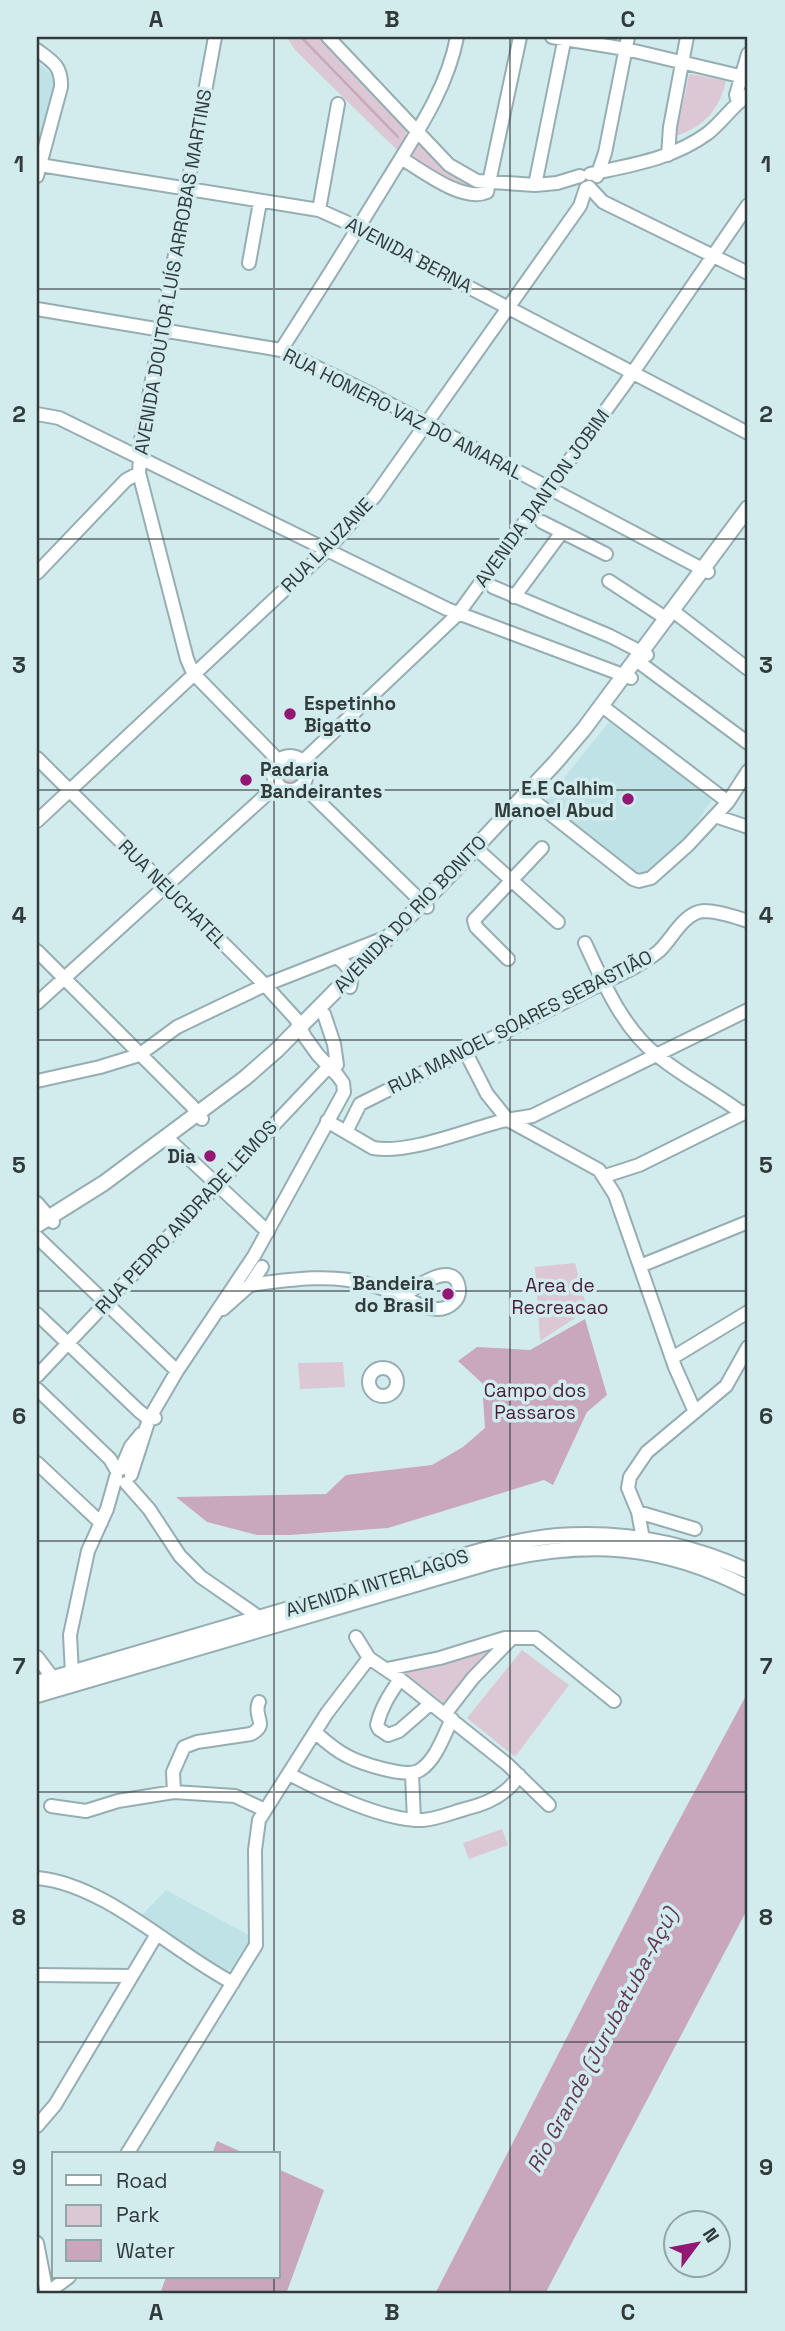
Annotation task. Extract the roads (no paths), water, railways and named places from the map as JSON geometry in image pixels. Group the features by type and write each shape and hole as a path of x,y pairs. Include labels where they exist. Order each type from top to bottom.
{"main road":[{"name":"AVENIDA DO RIO BONITO","path":"706,570 748,508"},
{"name":"AVENIDA DO RIO BONITO","path":"301,1031 324,1014 391,937 480,852 528,797 555,762 604,708 748,518"},
{"name":"AVENIDA DO RIO BONITO","path":"37,1225 52,1220 121,1181 199,1116 269,1067 528,797"},
{"name":"AVENIDA DO RIO BONITO","path":"37,1234 52,1220"},
{"name":"AVENIDA INTERLAGOS","path":"37,1695 510,1545 555,1536 598,1535 643,1539 719,1565"},
{"name":"AVENIDA INTERLAGOS","path":"37,1683 491,1562 550,1549 645,1552 719,1565"},
{"path":"719,1565 748,1571"},
{"path":"719,1565 748,1588"}],"street":[{"name":"AVENIDA DOUTOR LUÍS ARROBAS MARTINS","path":"215,37 160,330 139,473 187,659 193,673 279,761"},
{"path":"328,37 449,165 477,181 535,186 588,180 668,155 692,144 711,131 743,99 736,96 746,77 748,54"},
{"path":"281,350 417,131 449,71 457,37"},
{"path":"401,158 440,182 468,193 485,193 490,184 520,37"},
{"path":"535,186 561,37 627,43 682,62 746,77"},
{"path":"668,155 670,127 687,37"},
{"name":"RUA LAUZANE","path":"37,821 327,550 375,496 580,206 627,43"},
{"path":"37,50 58,67 62,76 38,171"},
{"path":"319,211 338,104"},
{"name":"AVENIDA BERNA","path":"38,171 186,189 319,211 359,228 748,433"},
{"path":"588,180 603,202 748,273"},
{"path":"249,263 260,202"},
{"name":"AVENIDA DANTON JOBIM","path":"303,761 458,614 633,372 748,205"},
{"name":"RUA HOMERO VAZ DO AMARAL","path":"37,309 281,350 706,570"},
{"path":"37,414 59,418 139,460 458,614 628,676"},
{"path":"37,573 127,480 139,473"},
{"path":"542,522 606,554"},
{"path":"514,597 562,532"},
{"path":"610,580 672,615 748,669"},
{"path":"492,587 642,658 748,743"},
{"path":"604,708 728,802"},
{"path":"288,756 303,761 307,771 302,785 293,790 278,785 274,775 279,761 288,756"},
{"name":"RUA NEUCHATEL","path":"37,758 265,985 334,1067"},
{"path":"528,797 580,839 639,881 651,878 688,845 728,802 748,771"},
{"path":"37,1003 278,785"},
{"path":"302,785 424,905"},
{"path":"715,816 748,827"},
{"path":"508,959 476,928 474,920 542,848"},
{"path":"480,852 558,922"},
{"name":"RUA MANOEL SOARES SEBASTIÃO","path":"360,1104 604,982 656,953 681,925 697,912 706,911 748,921"},
{"path":"37,1081 139,1055 177,1027 265,985 391,937"},
{"path":"585,943 604,982 635,1032 657,1056 746,1112"},
{"path":"37,951 199,1116"},
{"path":"338,958 348,967 351,982"},
{"path":"327,1121 373,1148 422,1143 543,1111 748,1010"},
{"path":"72,1673 70,1635 88,1551 123,1476 131,1446 150,1423 216,1312 254,1263 268,1232 344,1093 343,1083 334,1067 334,1044 324,1014"},
{"path":"465,1051 487,1094 508,1120 599,1170 605,1176 615,1195 672,1358 695,1412"},
{"name":"RUA PEDRO ANDRADE LEMOS","path":"37,1376 217,1185 334,1067"},
{"path":"344,1093 360,1104 346,1132"},
{"path":"605,1176 639,1165 746,1112"},
{"path":"169,1140 268,1232"},
{"path":"37,1203 52,1220"},
{"path":"640,1266 748,1222"},
{"path":"37,1234 174,1380"},
{"path":"254,1263 284,1279"},
{"path":"250,1285 254,1263"},
{"path":"216,1312 227,1307 250,1285 284,1279 356,1281 403,1297"},
{"path":"672,1358 748,1312"},
{"path":"37,1314 150,1423"},
{"path":"643,1539 638,1512 628,1488 630,1477 647,1452 726,1387 748,1346"},
{"path":"37,1389 110,1459 149,1509 180,1556 194,1570 267,1622"},
{"path":"37,1463 101,1523"},
{"path":"638,1512 695,1529"},
{"path":"356,1637 369,1658 449,1717 519,1775 548,1805"},
{"path":"387,1669 512,1638 536,1638 614,1701"},
{"path":"316,1733 349,1758 412,1774 419,1771 432,1757 449,1717 481,1668 512,1638"},
{"path":"37,1657 53,1678"},
{"path":"128,2152 257,1940 256,1832 265,1810 327,1713 369,1658"},
{"path":"400,1679 385,1702 377,1725 384,1733 388,1735 399,1731 430,1704"},
{"path":"174,1792 173,1772 184,1748 197,1742 251,1734 259,1730 259,1702"},
{"path":"289,1774 356,1804 414,1820 435,1818 489,1802 510,1786 519,1775"},
{"path":"412,1774 414,1820"},
{"path":"51,1806 86,1811 118,1801 174,1792 234,1796 265,1810"},
{"path":"37,1878 53,1880 85,1891 233,1983"},
{"path":"37,2126 55,2105 157,1934"},
{"path":"37,1975 131,1976"},
{"path":"37,2244 47,2294 68,2278"}],"water":[{"name":"Rio Grande (Jurubatuba-Açú)","path":"748,1692 748,1908 545,2294 435,2294 661,1854"},
{"path":"217,2141 242,2152 213,2152"},
{"path":"280,2170 324,2190 286,2294 160,2294 166,2278 280,2278"}],"waterway":[{"path":"301,37 398,137"}],"place":[{"name":"Espetinho Bigatto","path":"290,714"},
{"name":"Padaria Bandeirantes","path":"246,780"},
{"name":"E.E Calhim Manoel Abud","path":"628,799"},
{"name":"Dia","path":"210,1156"},
{"name":"Bandeira do Brasil","path":"448,1294"}],"park label":[{"name":"Area de Recreacao","path":"560,1296"},
{"name":"Campo dos Passaros","path":"535,1401"}]}
